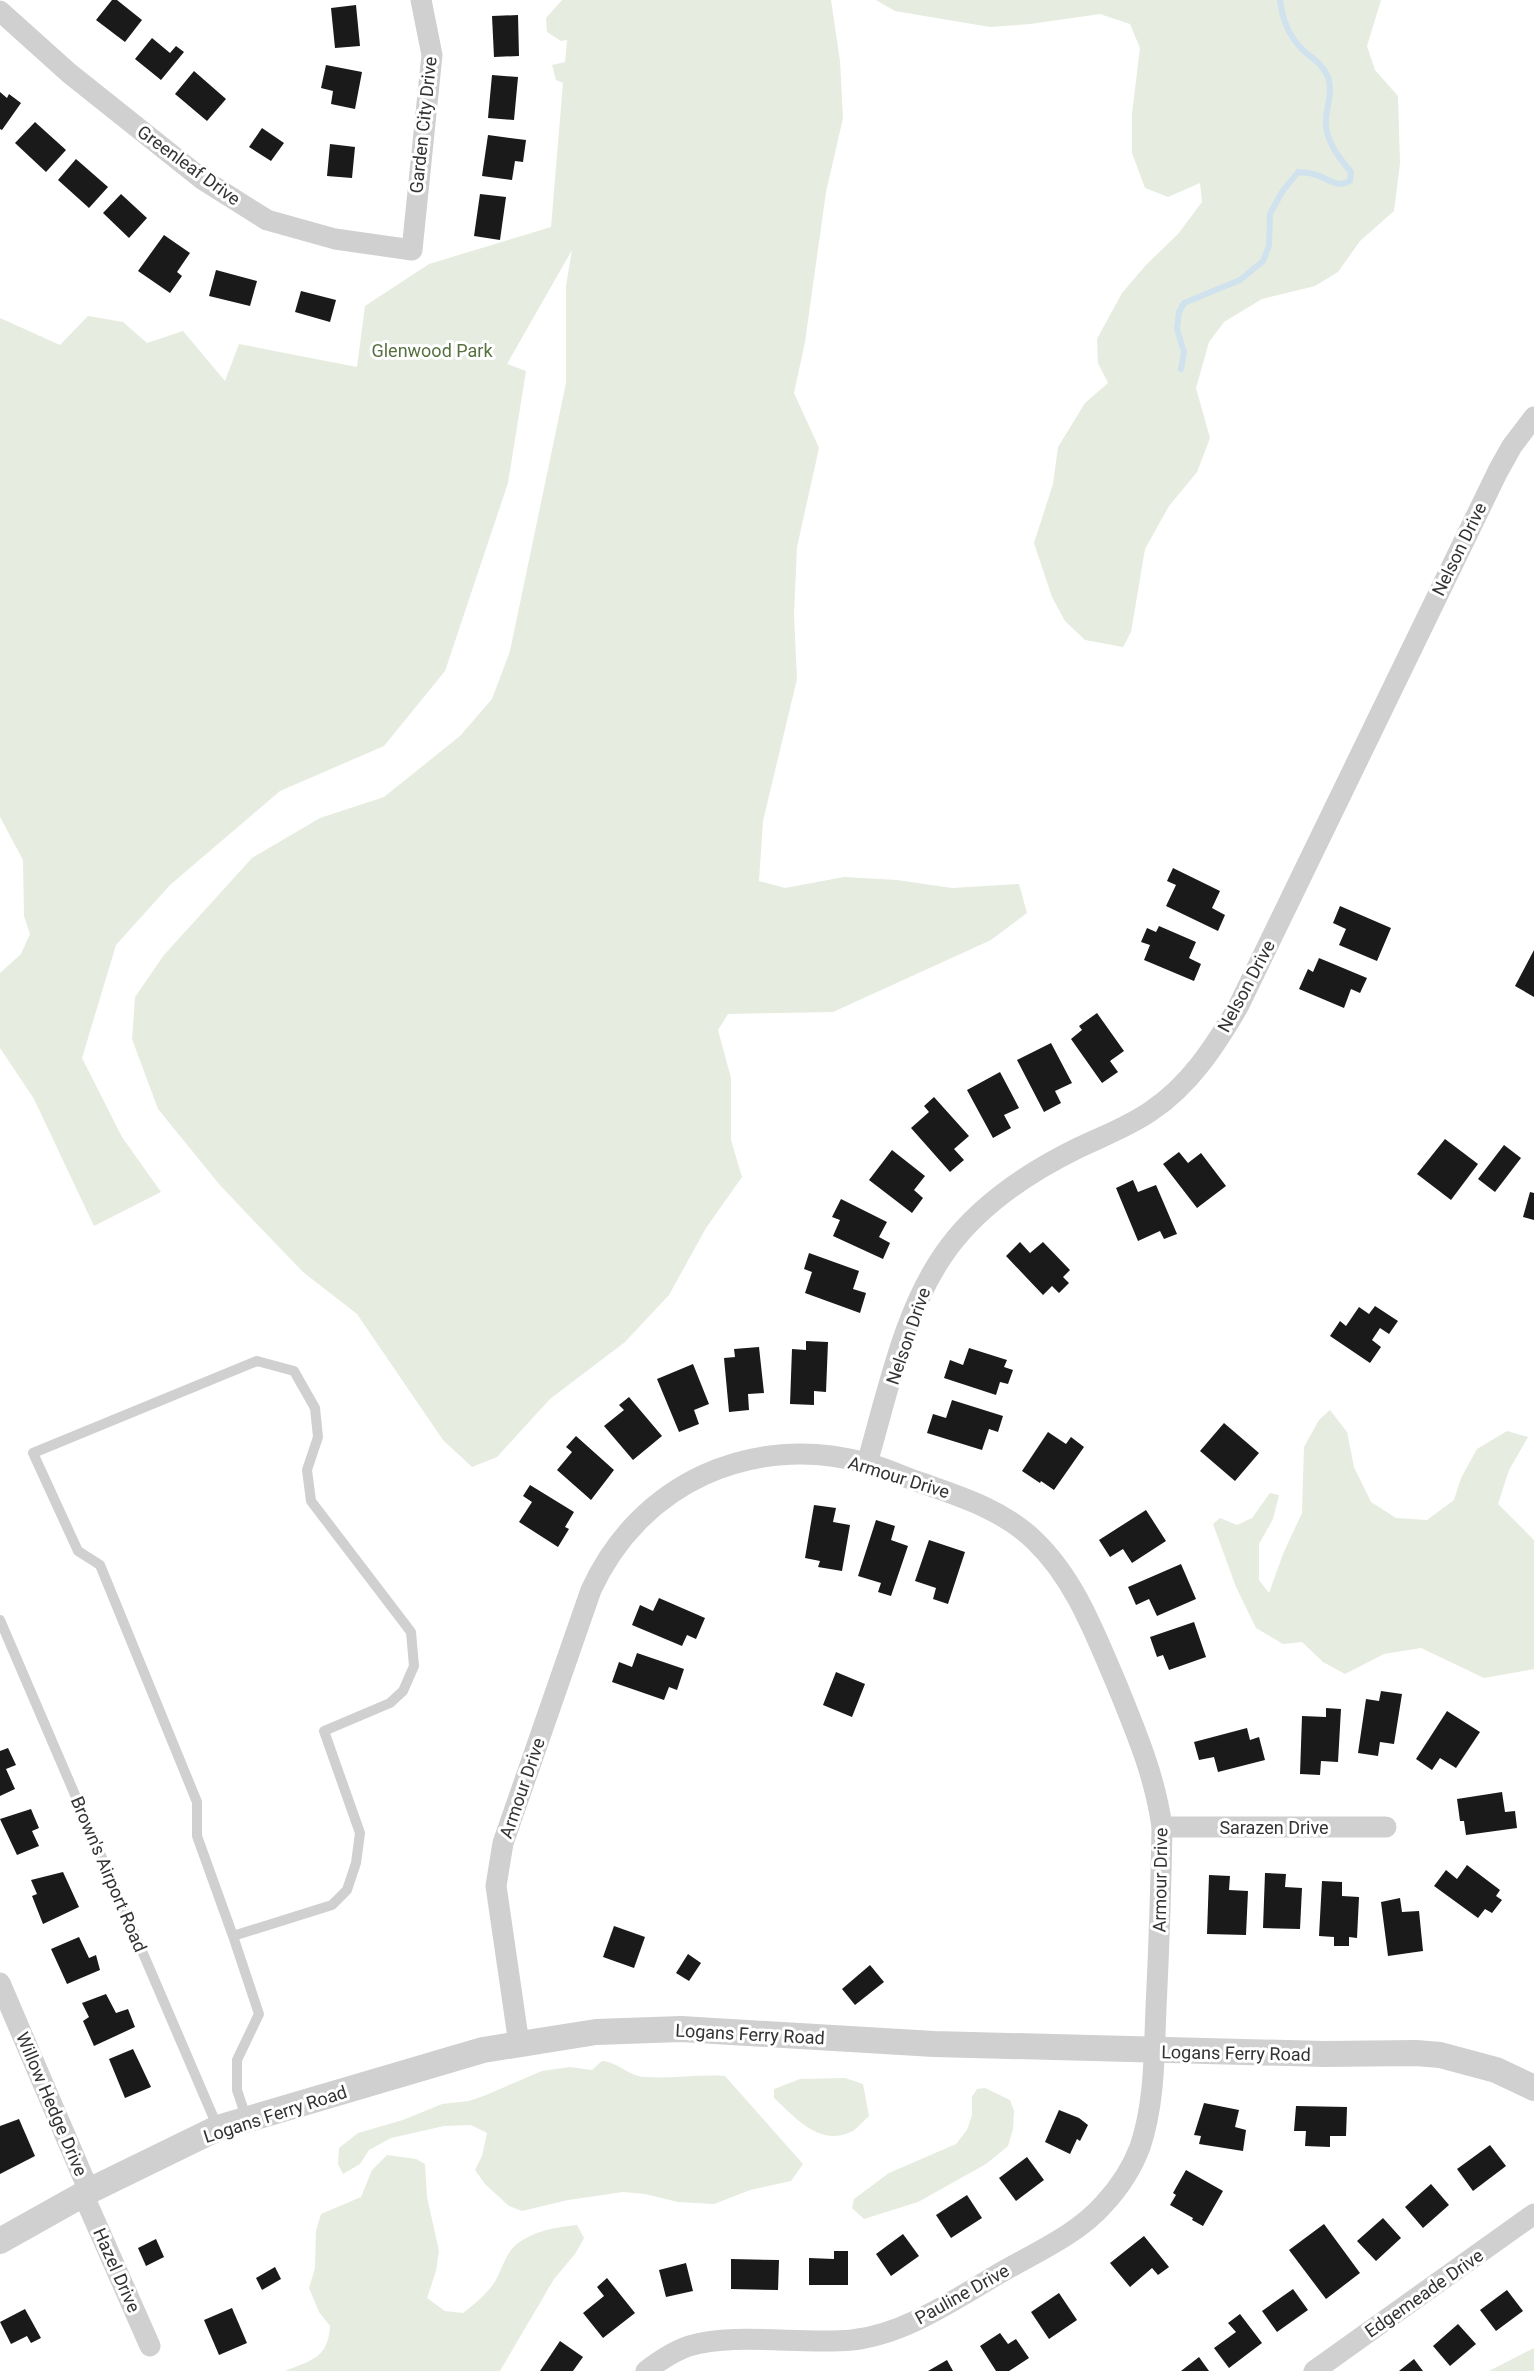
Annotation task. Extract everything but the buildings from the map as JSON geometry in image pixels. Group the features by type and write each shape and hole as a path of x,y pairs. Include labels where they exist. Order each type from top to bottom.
{"street":[{"name":"Garden City Drive","path":"411,250 432,55 421,0"},
{"name":"Greenleaf Drive","path":"0,11 69,73 202,179 267,220 335,239 411,250"},
{"name":"Nelson Drive","path":"867,1463 913,1311 932,1272 950,1246 984,1209 1012,1187 1053,1161 1129,1125 1152,1110 1176,1092 1211,1051 1238,1007 1498,471 1512,446 1534,417"},
{"name":"Armour Drive","path":"519,2044 498,1911 496,1886 498,1863 591,1590 610,1554 633,1526 682,1486 722,1466 738,1461 797,1455 867,1463 976,1502 1034,1539 1062,1573 1086,1615 1144,1752 1156,1788 1162,1827 1154,2051"},
{"name":"Sarazen Drive","path":"1162,1827 1386,1827"},
{"name":"Willow Hedge Drive","path":"0,1983 86,2193"},
{"name":"Logans Ferry Road","path":"0,2241 86,2193 218,2128 483,2050 596,2032 672,2029 934,2044 1154,2051 1416,2053 1440,2055 1496,2070 1534,2088"},
{"name":"Pauline Drive","path":"646,2371 668,2356 688,2346 701,2343 838,2342 899,2328 938,2309 1076,2229 1104,2204 1133,2163 1149,2112 1154,2051"},
{"name":"Hazel Drive","path":"86,2193 150,2346"},
{"name":"Edgemeade Drive","path":"1314,2371 1534,2214"}],"lane":[{"path":"233,1936 332,1905 347,1890 356,1863 360,1833 324,1731 390,1703 403,1691 414,1666 411,1632 311,1501 307,1470 318,1437 315,1408 294,1371 257,1360 33,1453 78,1551 100,1565 197,1802 197,1836 259,2014 237,2061 237,2090 247,2120"},
{"name":"Brown's Airport Road","path":"0,1620 218,2128"}],"green space":[{"name":"Glenwood Park","path":"562,0 831,0 840,61 843,118 826,192 805,342 794,393 819,448 797,547 794,615 797,679 763,821 759,881 785,888 844,877 897,880 952,888 1019,884 1027,913 991,940 833,1012 728,1014 718,1030 731,1078 731,1140 742,1177 706,1228 669,1295 625,1342 550,1399 497,1457 472,1467 443,1440 357,1314 303,1272 219,1184 158,1109 132,1039 135,997 164,955 252,858 320,818 384,797 460,736 492,699 510,651 566,383 566,286 572,250 507,364 526,371 508,483 445,671 384,746 280,791 170,885 116,945 82,1058 122,1137 161,1192 94,1226 34,1099 0,1048 0,973 21,954 30,934 24,916 23,860 0,817 0,318 60,345 88,316 123,322 147,343 183,331 225,381 239,344 357,367 365,306 429,264 551,227 563,83 556,80 552,65 565,62 567,40 561,41 547,32 546,18"},
{"path":"876,0 1381,0 1367,46 1375,70 1398,96 1400,163 1394,211 1360,241 1338,272 1315,286 1262,299 1224,322 1209,342 1196,388 1210,438 1197,472 1169,506 1145,549 1131,632 1123,647 1085,640 1065,621 1052,597 1034,543 1053,484 1058,447 1085,403 1108,383 1098,363 1097,339 1122,293 1146,265 1178,234 1202,202 1200,183 1168,197 1145,188 1132,153 1132,114 1140,48 1130,24 1100,14 990,27 895,11"},
{"path":"1330,1410 1347,1432 1354,1467 1371,1502 1396,1518 1427,1520 1454,1500 1461,1478 1477,1449 1507,1431 1528,1437 1509,1470 1498,1504 1534,1540 1534,1669 1484,1678 1421,1648 1384,1654 1345,1674 1323,1662 1302,1642 1283,1644 1256,1628 1236,1587 1213,1524 1220,1518 1237,1525 1252,1518 1270,1493 1279,1495 1273,1519 1259,1544 1259,1580 1269,1593 1283,1554 1302,1513 1304,1447 1319,1420"},
{"path":"602,2061 645,2077 725,2076 803,2164 791,2181 750,2190 714,2204 678,2202 645,2194 623,2192 568,2200 522,2211 509,2206 485,2184 475,2170 482,2156 487,2133 471,2125 444,2126 391,2138 369,2150 360,2164 343,2174 338,2164 339,2148 358,2133 403,2120 442,2104 469,2101 542,2071 570,2067 592,2070"},
{"path":"845,2078 863,2084 869,2116 853,2131 839,2136 828,2136 808,2128 774,2098 774,2089 800,2079"},
{"path":"985,2088 1010,2100 1014,2111 1013,2129 1008,2146 986,2164 918,2202 864,2219 852,2208 854,2199 889,2173 956,2144 967,2130 972,2115 972,2097 977,2089"},
{"path":"387,2155 416,2159 425,2164 427,2197 439,2251 436,2271 427,2298 445,2311 463,2313 477,2302 496,2280 511,2250 525,2239 551,2229 577,2225 584,2238 575,2254 554,2279 500,2371 285,2371 317,2356 329,2337 330,2326 319,2312 309,2288 315,2268 316,2231 321,2214 361,2197 372,2170"},
{"path":"1534,2348 1534,2371 1489,2371"}],"waterway":[{"path":"1181,369 1184,352 1177,329 1179,312 1184,303 1240,280 1263,261 1269,246 1270,214 1282,192 1298,172 1311,173 1340,184 1350,181 1351,172 1337,154 1327,134 1326,119 1330,88 1328,77 1319,63 1292,37 1284,19 1280,0"}]}
